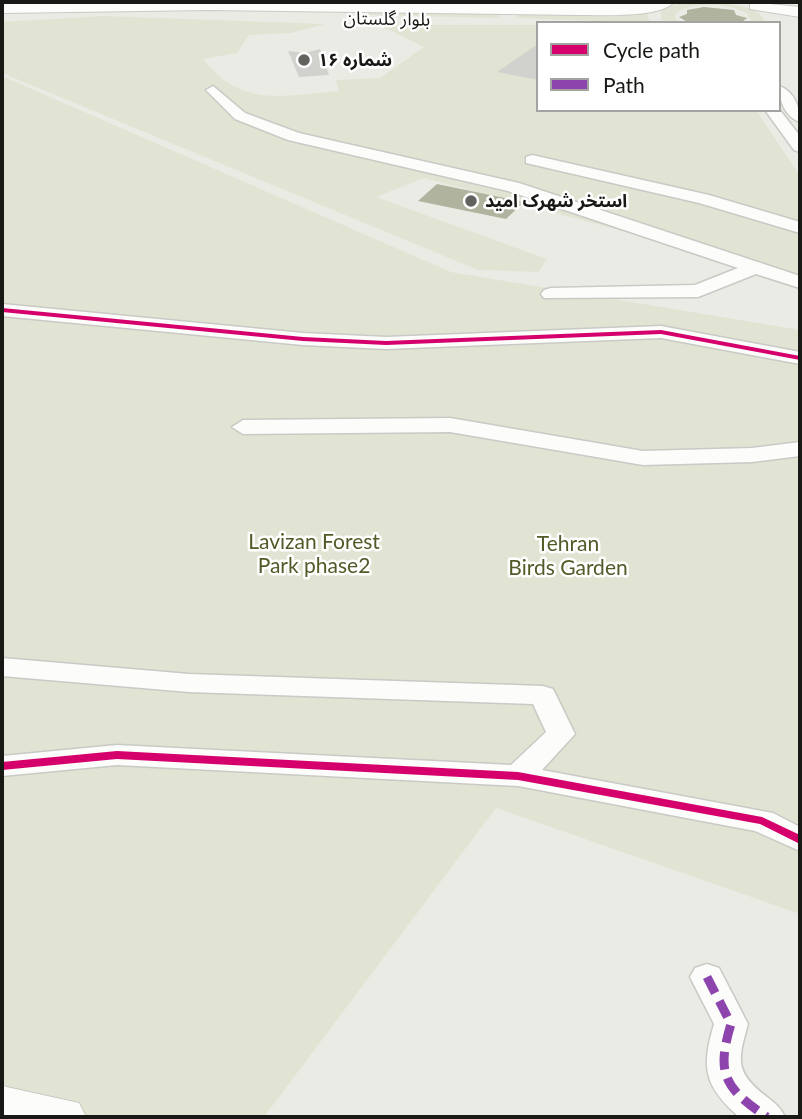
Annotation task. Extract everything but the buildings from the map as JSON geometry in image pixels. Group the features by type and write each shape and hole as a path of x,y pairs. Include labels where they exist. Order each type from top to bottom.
{"main road":[{"name":"بلوار گلستان","path":"2,8 608,10 666,2"},
{"path":"655,21 652,13 666,2"},
{"path":"751,3 800,12"},
{"path":"751,3 776,14 790,26"},
{"name":"بلوار گلستان","path":"2,16 212,7"},
{"name":"بلوار گلستان","path":"510,10 589,21"},
{"path":"2,1106 63,1117"}],"street":[{"path":"213,90 240,116 294,137 513,187 800,282"},
{"path":"781,93 800,117"},
{"path":"774,112 798,140"},
{"path":"532,160 703,199 800,228"},
{"path":"551,294 698,291 754,268"},
{"path":"2,310 303,339 386,342 661,332 800,358"},
{"path":"243,426 450,425 643,458 752,454 800,449"},
{"path":"2,667 189,683 543,695 561,734 518,776"},
{"path":"2,766 117,755 518,776 762,821 800,840"},
{"path":"707,977 731,1024 722,1059 728,1079 741,1097 767,1117"}],"green space":[{"path":"684,2 717,2 751,9 765,21 751,21 747,13 712,5 684,9 676,13 678,21 661,20 661,10"},
{"path":"646,11 649,21 517,18 515,12"},
{"path":"371,12 499,12 499,18 365,15"},
{"path":"103,16 325,24 291,33 249,35 237,53 203,59 233,86 249,92 281,96 339,91 336,80 380,78 424,47 379,25 536,25 536,112 757,112 800,176 800,290 619,230 424,178 376,197 547,259 539,272 478,270 2,73 2,22"},
{"name":"Lavizan Forest Park phase2","path":"2,76 451,272 800,330 800,914 496,808 264,1117 2,1117"}],"shaded area":[{"path":"704,7 734,10 736,15 747,18 743,21 686,21 679,17 687,14 687,10"},
{"name":"استخر شهرک امید","path":"437,184 524,202 506,219 418,201"}],"marked path":[{"path":"707,977 731,1024 722,1057 726,1075 737,1092 767,1117"}],"cycle path":[{"path":"2,310 303,339 386,343 661,332 800,358"},
{"path":"2,766 117,755 518,776 762,821 800,840"}],"place":[{"name":"شماره ۱۶","path":"304,60"},
{"name":"استخر شهرک امید","path":"471,201"}],"park label":[{"name":"Tehran Birds Garden","path":"568,556"}]}
